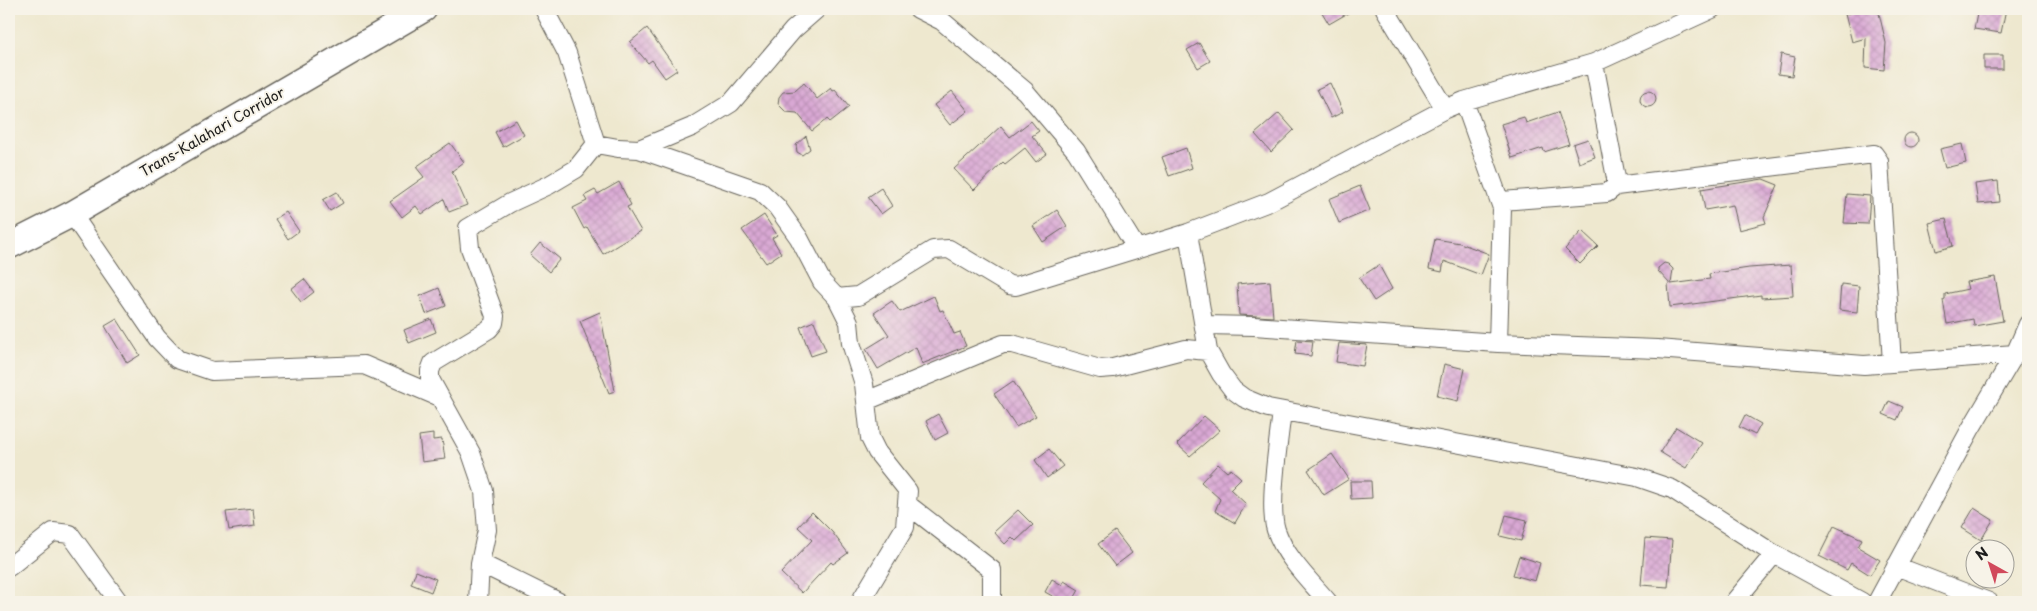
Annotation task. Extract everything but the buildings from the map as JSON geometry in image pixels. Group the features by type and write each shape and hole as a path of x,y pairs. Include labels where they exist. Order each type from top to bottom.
{"highway":[{"name":"Trans-Kalahari Corridor","path":"9,246 72,214 420,10"}],"street":[{"path":"544,9 567,53 596,144"},
{"path":"639,150 692,127 731,103 793,30 817,9"},
{"path":"918,9 942,21 1025,91 1076,151 1138,249"},
{"path":"1385,9 1445,109"},
{"path":"837,298 858,296 933,250 942,248 949,249 1009,284 1016,286 1188,233 1269,202 1445,109 1464,101 1594,63 1712,9"},
{"path":"1594,63 1616,186"},
{"path":"1464,101 1501,201 1503,215 1498,343"},
{"path":"596,144 639,150 760,191 777,207 799,238 822,282 837,298 849,322 851,344 864,384 870,438 877,452 908,491 905,527 860,602"},
{"path":"478,602 480,563 487,530 484,490 471,453 430,379 430,371 433,363 489,329 494,323 495,316 470,248 468,228 510,203 549,185 576,169 596,144"},
{"path":"1501,201 1607,193 1616,186 1870,153 1876,156 1879,161 1892,363"},
{"path":"72,214 157,338 177,359 212,371 364,365 439,397"},
{"path":"1188,233 1208,351 1233,390 1244,398 1268,408 1282,411 1637,477 1672,489 1774,554 1862,602"},
{"path":"1877,602 2015,354 2028,324"},
{"path":"1205,325 1254,326 1498,343 1657,349 1864,364 2015,354"},
{"path":"866,401 1003,344 1012,344 1100,369 1114,368 1186,349 1208,351"},
{"path":"1282,411 1272,512 1276,530 1300,570 1328,602"},
{"path":"907,504 992,570 992,602"},
{"path":"9,568 54,532 70,534 119,602"},
{"path":"1734,602 1774,554"},
{"path":"480,563 559,602"},
{"path":"1896,566 1989,602"}]}
